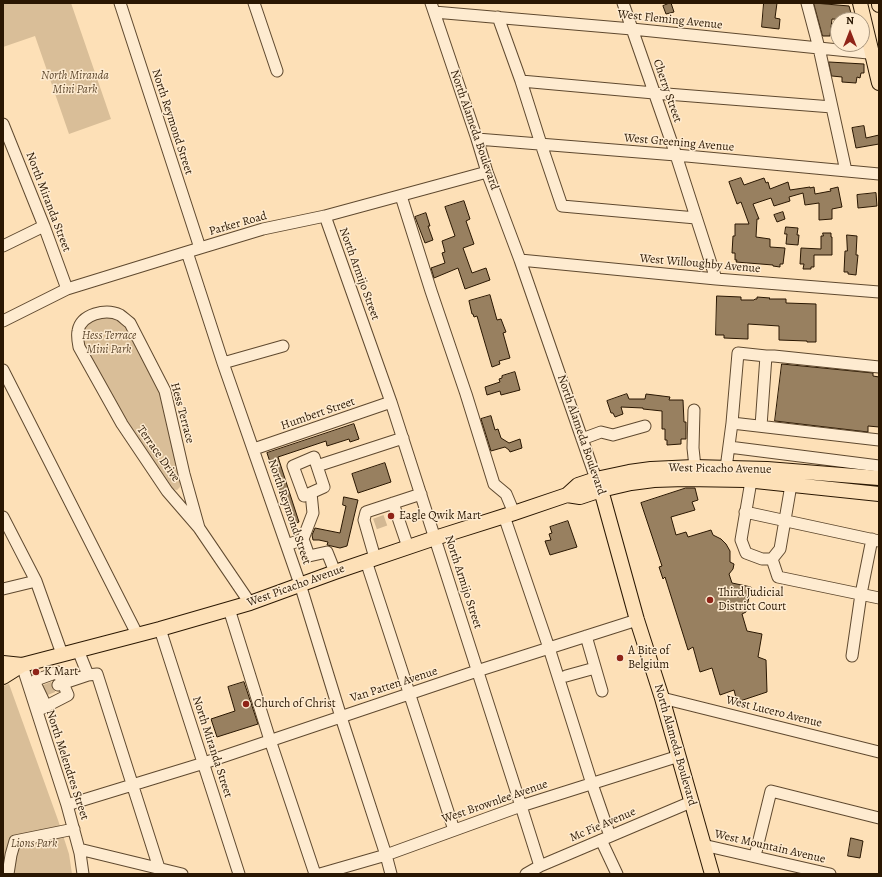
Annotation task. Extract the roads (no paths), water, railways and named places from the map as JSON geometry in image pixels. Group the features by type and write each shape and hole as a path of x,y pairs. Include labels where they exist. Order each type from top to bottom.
{"main road":[{"path":"860,3 875,54 879,83"},
{"name":"West Picacho Avenue","path":"3,677 22,665 160,629 250,603 300,584 408,547 567,495 580,497 598,485 629,472 651,469 695,467 878,470"},
{"name":"West Picacho Avenue","path":"598,485 685,479 724,479 879,494"},
{"name":"North Alameda Boulevard","path":"598,485 637,620 679,756 712,874"},
{"name":"West Picacho Avenue","path":"3,664 22,665"}],"street":[{"name":"North Reymond Street","path":"120,3 200,248"},
{"path":"254,3 277,71"},
{"name":"Cherry Street","path":"623,3 676,155 716,279"},
{"path":"807,3 819,48 846,170"},
{"name":"West Fleming Avenue","path":"432,7 498,17 875,54"},
{"name":"North Alameda Boulevard","path":"432,7 487,172 520,260 598,485"},
{"path":"498,17 521,81 562,206 696,218"},
{"path":"521,81 832,107"},
{"name":"North Miranda Street","path":"3,124 44,226 67,289"},
{"name":"West Greening Avenue","path":"477,139 676,155 879,174"},
{"name":"Parker Road","path":"3,321 67,289 187,252 263,229 325,216 487,172"},
{"path":"401,196 494,484 506,494 509,515 592,784 617,874"},
{"name":"North Armijo Street","path":"325,216 403,438 540,866"},
{"path":"3,246 44,226"},
{"name":"North Reymond Street","path":"187,252 223,363 300,584 391,874"},
{"name":"West Willoughby Avenue","path":"520,260 716,279 879,292"},
{"name":"Hess Terrace","path":"95,314 108,312 120,315 130,323 165,391 184,474 199,528"},
{"name":"Terrace Drive","path":"95,314 84,320 78,330 79,347 122,424 167,491 199,528 250,603"},
{"path":"223,363 283,346"},
{"path":"726,468 732,423 738,353 879,367"},
{"path":"761,426 766,356"},
{"path":"3,370 137,634"},
{"name":"Humbert Street","path":"254,449 391,402"},
{"path":"694,410 693,448 695,467"},
{"path":"732,423 879,440"},
{"path":"582,439 601,432 613,435 645,426"},
{"path":"317,466 403,438"},
{"path":"729,447 878,470"},
{"path":"314,457 317,466 324,487 304,496 293,466 314,457"},
{"path":"751,481 741,540 746,553 762,559 772,559"},
{"path":"772,559 780,549 791,485"},
{"path":"311,493 313,513 303,539 309,556 327,552 335,572"},
{"path":"421,494 366,512 364,520 370,525 370,560 409,694 454,830"},
{"path":"393,503 393,518 408,547"},
{"path":"745,512 876,540 861,594 852,656"},
{"path":"3,517 36,581 62,654"},
{"path":"287,545 303,539"},
{"path":"772,559 778,577 879,598"},
{"path":"3,589 36,581"},
{"path":"229,609 270,740 315,874"},
{"name":"Van Patten Avenue","path":"67,805 204,763 478,671 637,620"},
{"name":"North Miranda Street","path":"160,629 239,874"},
{"path":"586,636 602,691"},
{"path":"78,650 88,675"},
{"path":"43,659 49,676"},
{"name":"North Melendres Street","path":"22,665 38,693 79,848 83,874"},
{"path":"566,676 595,668"},
{"path":"38,693 36,680 58,672 60,684 68,695 41,709"},
{"path":"60,684 88,675 97,674 160,868"},
{"name":"West Lucero Avenue","path":"662,698 879,752"},
{"name":"West Brownlee Avenue","path":"320,874 386,855 521,806 679,756"},
{"path":"755,856 771,791 879,818"},
{"name":"Mc Fie Avenue","path":"526,874 540,866 691,802"},
{"path":"8,874 10,855 15,842 74,828"},
{"name":"West Mountain Avenue","path":"704,845 755,856 810,872 830,874"},
{"path":"79,848 182,874"}],"tunnel":[{"path":"375,524 389,519"},
{"path":"43,691 58,685"}],"place":[{"name":"Eagle Qwik Mart","path":"391,516"},
{"name":"Third Judicial District Court","path":"710,600"},
{"name":"A Bite of Belgium","path":"620,658"},
{"name":"K Mart","path":"36,672"},
{"name":"Church of Christ","path":"246,704"}],"park label":[{"name":"North Miranda Mini Park","path":"75,83"},
{"name":"Hess Terrace Mini Park","path":"109,343"},
{"name":"Lions Park","path":"34,844"}]}
